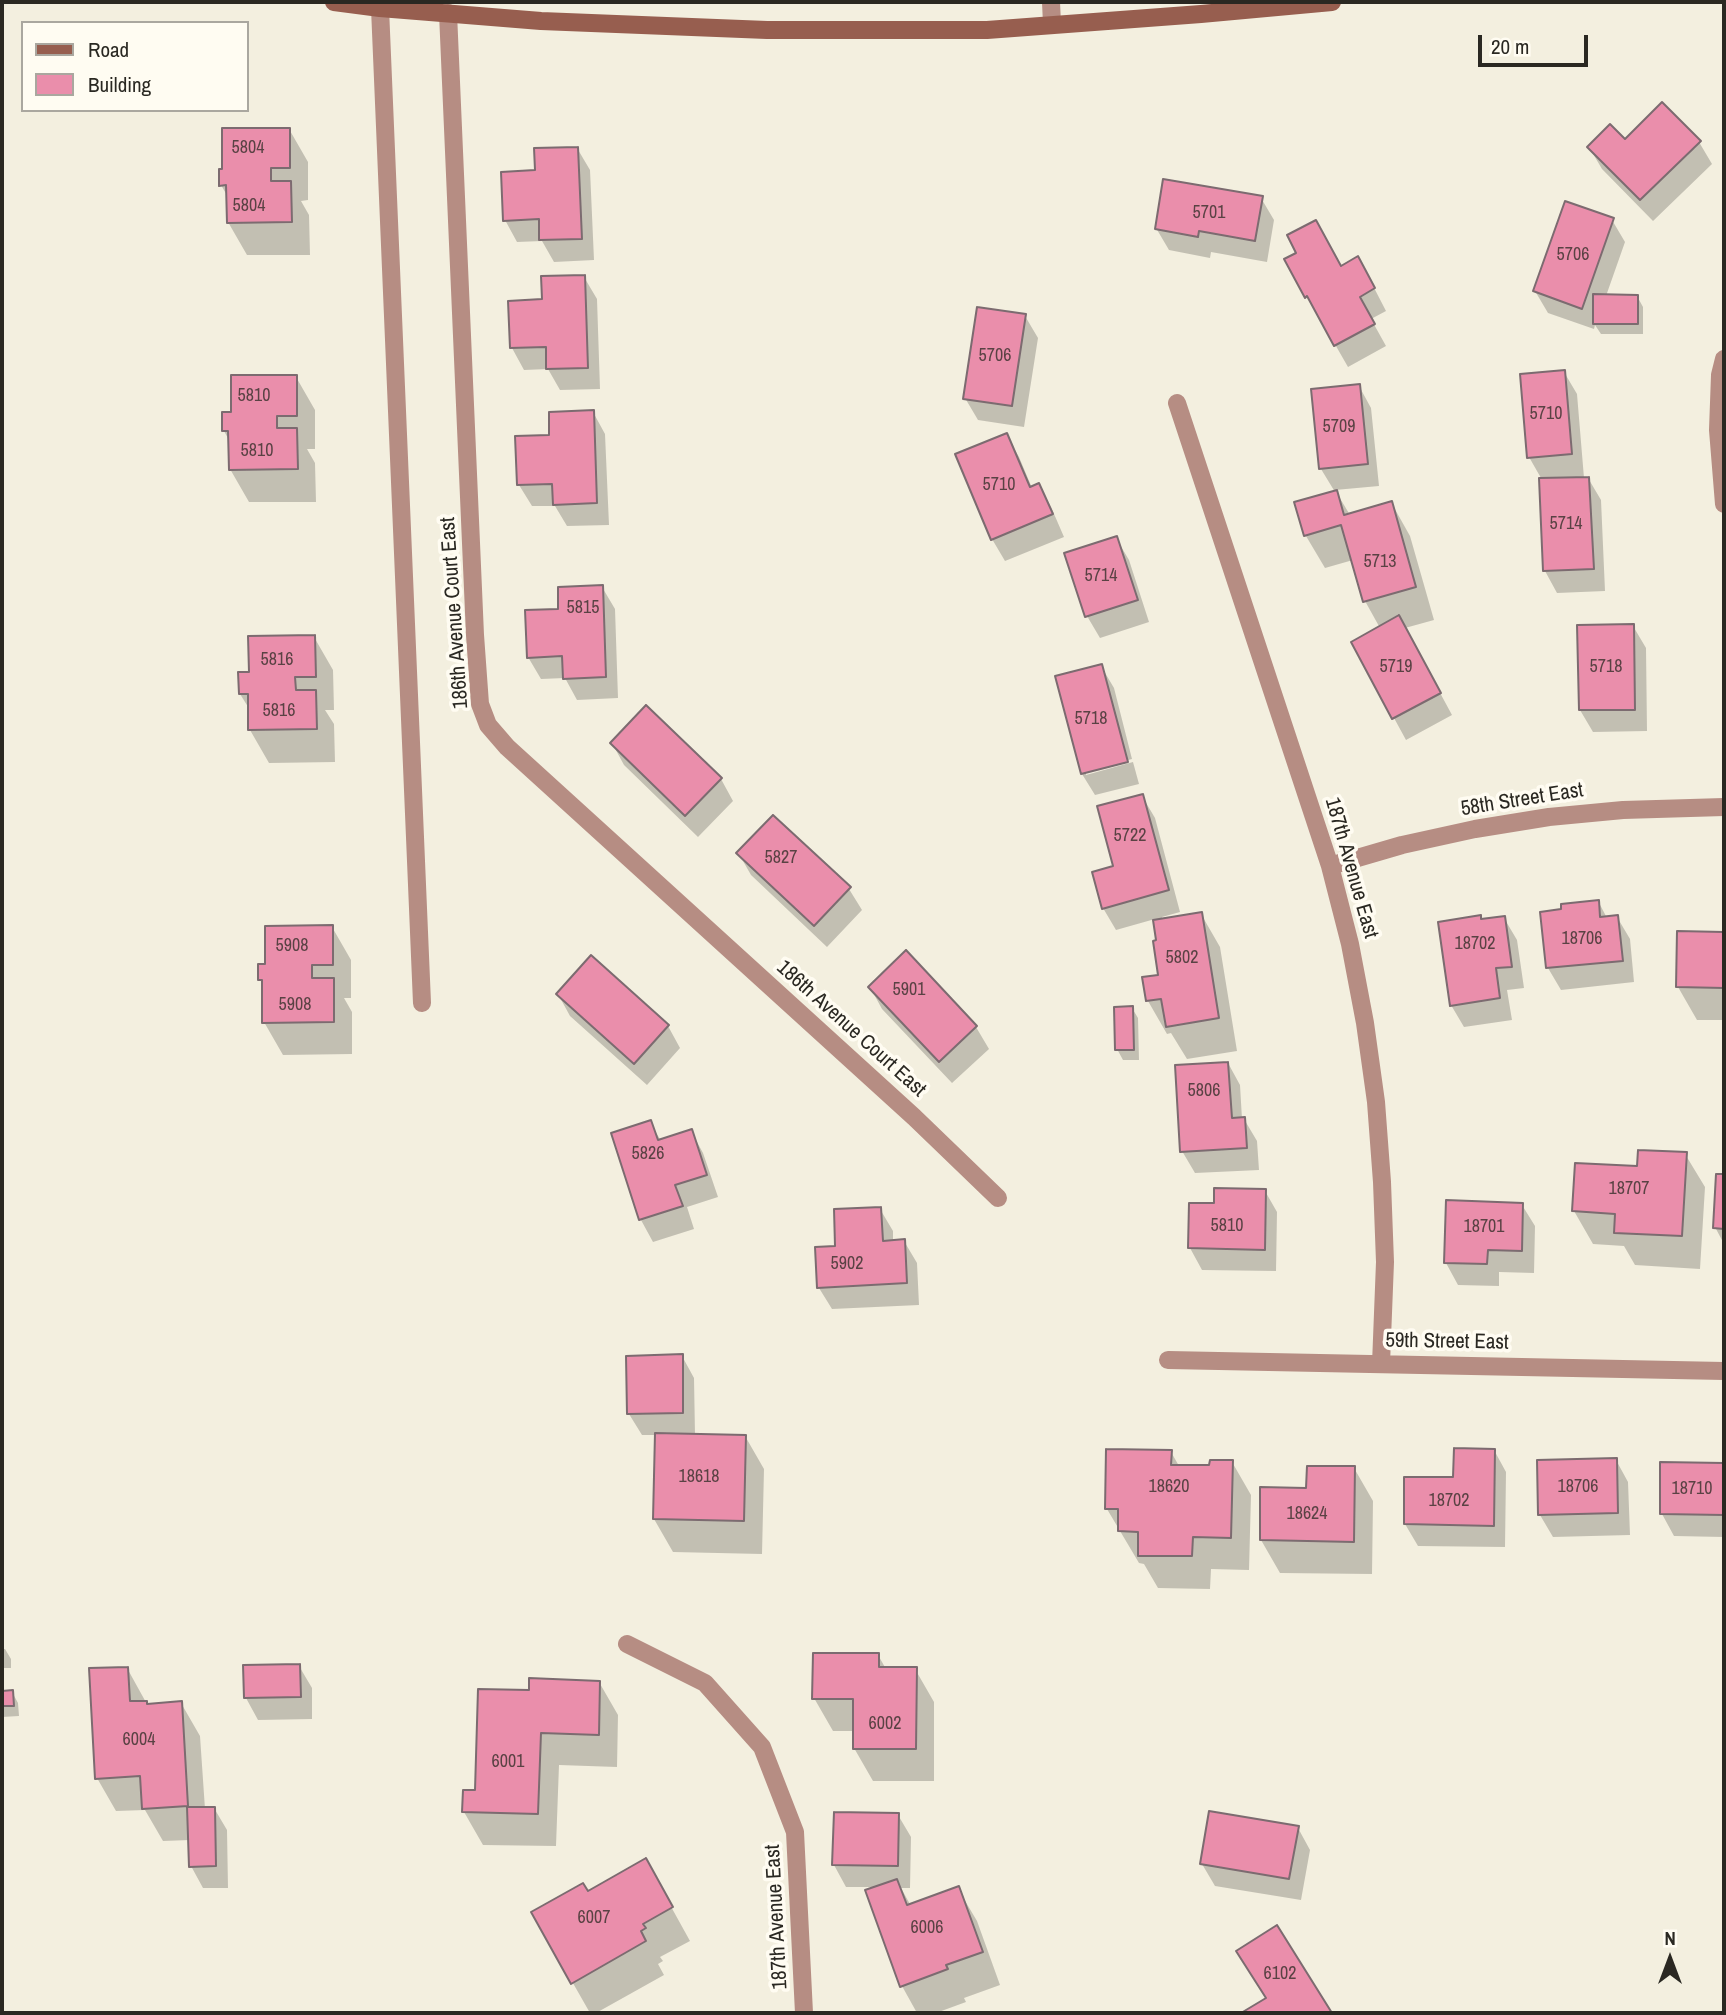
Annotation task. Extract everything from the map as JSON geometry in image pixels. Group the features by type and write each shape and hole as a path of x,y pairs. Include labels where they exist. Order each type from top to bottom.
{"street":[{"path":"334,2 541,21 767,30 988,30 1201,15 1332,2"},
{"path":"1051,2 1052,24"},
{"path":"380,8 422,1003"},
{"name":"186th Avenue Court East","path":"448,13 475,635 480,704 488,725 507,747 914,1117 998,1198"},
{"path":"1724,359 1720,375 1718,430 1724,504"},
{"name":"187th Avenue East","path":"1177,404 1330,866 1350,944 1376,1102 1382,1182 1385,1262 1381,1363"},
{"name":"58th Street East","path":"1330,866 1451,834 1549,817 1623,810 1724,807"},
{"name":"59th Street East","path":"1168,1360 1724,1371"},
{"name":"187th Avenue East","path":"626,1644 705,1683 762,1747 795,1832 804,2013"}],"building":[{"path":"1662,102 1701,141 1640,200 1587,147 1610,124 1625,139"},
{"path":"222,128 290,128 290,168 271,168 271,181 291,181 292,222 227,223 226,185 219,186 219,169 222,169"},
{"path":"578,147 582,239 539,240 539,219 503,221 501,172 535,170 534,148"},
{"path":"1163,179 1263,196 1255,241 1199,231 1198,237 1155,229"},
{"path":"1565,201 1614,218 1582,309 1533,291"},
{"path":"1316,220 1341,266 1358,256 1375,288 1360,297 1375,324 1334,346 1284,259 1296,253 1287,235"},
{"path":"585,275 588,368 546,369 546,347 510,348 508,301 542,299 541,276"},
{"path":"1593,294 1638,295 1638,324 1593,324"},
{"path":"977,307 1026,314 1012,406 963,399"},
{"path":"1565,370 1572,454 1527,458 1520,374"},
{"path":"231,375 297,375 297,416 277,416 277,428 297,428 298,469 229,470 228,431 222,431 222,412 231,412"},
{"path":"1360,384 1368,464 1319,469 1311,389"},
{"path":"594,410 597,503 553,505 552,484 517,485 515,436 549,435 549,412"},
{"path":"1007,433 1030,487 1039,483 1053,514 991,540 955,454"},
{"path":"1589,477 1594,569 1543,571 1539,478"},
{"path":"1337,490 1344,515 1392,501 1416,587 1363,602 1341,525 1304,536 1294,502"},
{"path":"1117,536 1138,600 1085,617 1064,553"},
{"path":"603,585 606,677 563,679 562,656 527,658 525,610 558,609 558,587"},
{"path":"1399,615 1441,693 1392,719 1351,642"},
{"path":"1634,624 1635,710 1579,710 1577,625"},
{"path":"315,635 316,677 295,677 296,690 316,690 317,729 248,730 248,694 239,694 238,672 249,672 248,636"},
{"path":"1102,664 1128,762 1081,774 1055,676"},
{"path":"646,705 722,778 685,816 610,743"},
{"path":"1143,794 1169,890 1102,909 1092,872 1113,866 1097,806"},
{"path":"773,815 851,887 814,926 736,853"},
{"path":"1599,900 1600,917 1618,915 1623,961 1546,968 1540,912 1561,909 1561,904"},
{"path":"1202,912 1219,1018 1166,1027 1161,999 1146,1001 1142,977 1158,975 1153,920"},
{"path":"1481,915 1481,919 1505,916 1512,967 1496,968 1500,998 1450,1006 1438,922"},
{"path":"333,925 333,965 312,965 312,978 334,978 334,1022 262,1023 262,980 258,980 258,964 265,964 265,926"},
{"path":"1677,931 1724,932 1724,988 1676,987"},
{"path":"906,950 977,1026 939,1062 868,987"},
{"path":"591,955 669,1025 634,1064 556,994"},
{"path":"1133,1006 1134,1050 1115,1050 1114,1007"},
{"path":"1228,1062 1232,1118 1245,1117 1247,1148 1180,1152 1175,1065"},
{"path":"651,1120 658,1140 692,1129 707,1175 675,1185 683,1206 639,1220 611,1133"},
{"path":"1638,1150 1687,1152 1682,1236 1614,1233 1615,1214 1572,1211 1575,1163 1637,1166"},
{"path":"1716,1174 1724,1174 1724,1229 1713,1228"},
{"path":"1214,1188 1266,1189 1265,1250 1188,1248 1189,1203 1214,1203"},
{"path":"1446,1200 1523,1203 1522,1251 1488,1250 1487,1264 1444,1263"},
{"path":"881,1207 883,1241 905,1239 907,1283 817,1288 815,1247 835,1246 834,1209"},
{"path":"683,1354 683,1413 627,1414 626,1356"},
{"path":"655,1433 746,1435 744,1521 653,1519"},
{"path":"1454,1448 1495,1449 1494,1526 1404,1524 1404,1477 1453,1477"},
{"path":"1106,1449 1172,1450 1171,1465 1209,1465 1210,1460 1233,1460 1231,1538 1193,1537 1192,1556 1138,1556 1138,1532 1118,1531 1118,1509 1105,1509"},
{"path":"1617,1458 1618,1513 1538,1515 1537,1460"},
{"path":"1660,1462 1724,1463 1724,1515 1660,1514"},
{"path":"1307,1466 1355,1466 1354,1542 1260,1540 1260,1487 1306,1488"},
{"path":"813,1653 879,1653 879,1667 917,1667 916,1749 853,1749 853,1699 812,1699"},
{"path":"300,1664 301,1697 244,1698 243,1665"},
{"path":"128,1667 130,1701 147,1701 147,1704 182,1701 188,1806 142,1809 140,1776 95,1779 89,1668"},
{"path":"529,1678 600,1681 599,1735 541,1733 538,1814 462,1812 463,1790 475,1790 478,1689 529,1690"},
{"path":"13,1690 14,1706 2,1706 2,1691"},
{"path":"187,1807 215,1807 216,1866 189,1867"},
{"path":"1209,1811 1299,1826 1289,1879 1200,1864"},
{"path":"834,1812 899,1813 898,1866 832,1865"},
{"path":"646,1858 673,1907 643,1924 646,1928 641,1931 646,1941 571,1984 531,1912 583,1883 588,1891"},
{"path":"897,1879 907,1905 959,1886 983,1952 946,1965 948,1969 900,1987 865,1890"},
{"path":"1277,1925 1332,2013 1241,2013 1266,1998 1236,1951"}]}
